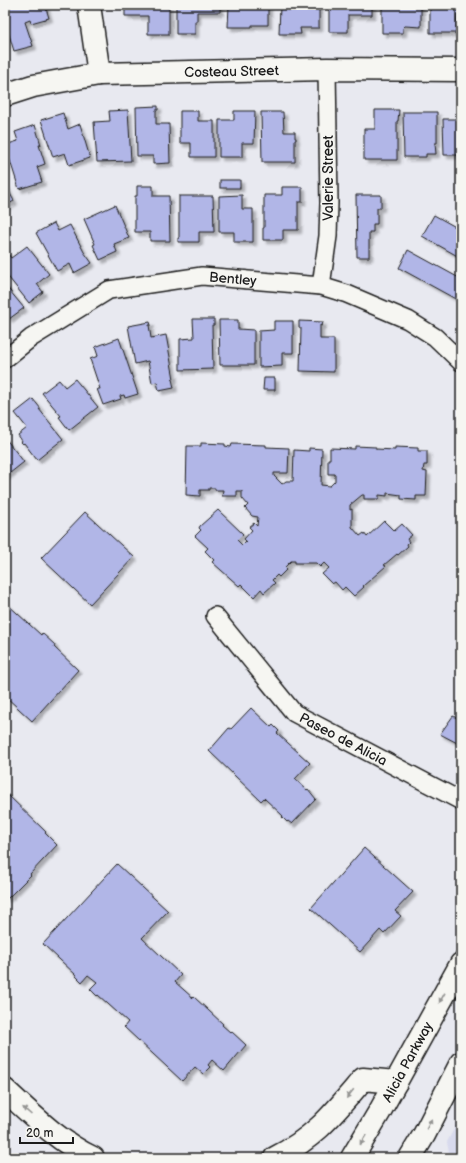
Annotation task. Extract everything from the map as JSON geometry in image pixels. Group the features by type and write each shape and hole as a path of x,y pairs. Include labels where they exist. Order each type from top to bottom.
{"main road":[{"path":"89,5 99,74"},
{"name":"Costeau Street","path":"5,95 33,86 99,74 327,69 461,70"},
{"name":"Alicia Parkway","path":"352,1158 461,964"},
{"path":"410,1158 424,1135 461,1063"},
{"path":"275,1158 290,1150 314,1133 363,1079 396,1082"},
{"path":"5,1090 50,1131 81,1152 93,1158"}],"street":[{"name":"Valerie Street","path":"321,286 329,230 327,69"},
{"name":"Bentley","path":"5,358 31,338 109,290 202,276 321,286 347,294 408,320 435,337 461,362"},
{"name":"Paseo de Alicia","path":"215,616 294,713 461,801"}],"shaded area":[{"path":"461,1116 461,1158 450,1158 447,1142"}],"building":[{"path":"5,5 45,5 49,18 31,23 30,20 25,22 33,46 14,51 5,22"},
{"path":"125,5 169,5 169,34 148,34 148,16 125,16"},
{"path":"176,5 220,5 220,12 197,12 195,34 176,34"},
{"path":"229,5 268,5 268,25 228,27"},
{"path":"280,5 319,5 319,28 300,28 301,34 279,34"},
{"path":"329,5 372,5 372,15 348,15 348,32 329,32"},
{"path":"382,5 421,5 421,27 405,26 403,28 403,33 382,33"},
{"path":"430,5 461,5 461,14 457,14 456,33 430,33"},
{"path":"158,106 158,110 156,110 156,124 169,124 170,163 153,164 153,156 137,156 136,107"},
{"path":"458,109 461,109 461,155 444,155 443,119 458,119"},
{"path":"128,110 131,161 97,162 94,122 110,121 109,111"},
{"path":"375,110 399,110 397,121 397,160 364,160 364,129 375,129"},
{"path":"180,111 198,111 198,121 214,121 214,157 191,157 191,143 180,143"},
{"path":"234,111 255,111 254,143 242,143 242,157 219,157 219,120 234,120"},
{"path":"261,112 283,112 284,132 295,132 295,162 262,162"},
{"path":"403,112 437,112 437,143 435,143 436,154 426,154 426,157 404,157"},
{"path":"63,113 68,129 80,124 90,158 69,165 65,153 53,157 41,120"},
{"path":"35,125 45,164 37,167 42,182 19,189 5,145 18,141 15,132"},
{"path":"220,180 240,180 240,188 220,188"},
{"path":"5,184 14,201 5,206"},
{"path":"137,186 153,186 153,196 169,196 170,241 150,241 150,232 135,232 135,196 137,196"},
{"path":"282,187 302,187 302,202 298,202 298,230 283,230 283,240 263,240 264,195 282,195"},
{"path":"242,195 242,209 253,209 253,242 234,242 234,232 219,232 219,196"},
{"path":"356,195 381,195 381,208 377,208 377,224 373,224 373,232 369,232 369,257 357,257"},
{"path":"179,196 213,196 214,232 199,232 199,242 178,242"},
{"path":"115,205 129,238 114,244 117,252 100,260 84,219"},
{"path":"434,215 461,230 461,258 422,236"},
{"path":"54,223 58,231 70,225 84,252 92,263 74,273 70,264 57,271 36,233"},
{"path":"27,246 49,274 37,284 43,292 29,303 5,273 5,250 11,258"},
{"path":"408,250 461,279 461,302 399,268"},
{"path":"5,285 24,308 9,319 5,314"},
{"path":"193,319 214,319 214,325 212,325 213,369 180,370 180,339 194,338"},
{"path":"219,320 238,320 238,329 254,330 254,365 220,365"},
{"path":"274,321 293,321 293,353 282,353 282,366 259,367 259,331 274,330"},
{"path":"299,321 323,322 322,326 320,325 320,339 334,339 334,372 300,371 301,328 299,327"},
{"path":"150,322 151,338 166,335 174,379 172,379 174,388 159,391 157,382 152,383 148,361 135,364 128,326"},
{"path":"119,338 138,394 125,398 124,395 120,396 121,399 103,405 97,389 100,389 90,359 98,356 95,347"},
{"path":"264,378 275,378 275,390 263,390"},
{"path":"75,379 98,407 69,430 59,417 61,416 42,393 59,380 65,387"},
{"path":"33,399 63,439 37,460 24,443 23,444 21,442 22,441 18,435 27,428 15,413"},
{"path":"5,438 24,462 5,477"},
{"path":"201,443 225,444 225,446 231,447 232,444 266,445 266,447 289,448 288,473 274,473 274,476 282,484 286,481 293,481 294,450 309,451 309,448 322,449 321,485 330,486 335,481 335,474 328,474 330,448 355,449 355,446 395,450 395,447 418,448 418,451 427,451 427,465 424,465 423,471 427,472 426,496 416,496 416,500 401,499 401,495 387,493 387,496 379,495 379,499 364,499 364,495 362,495 350,505 350,510 352,509 352,527 360,536 364,533 367,537 384,521 394,531 402,524 412,535 407,539 409,542 407,544 408,546 384,565 386,566 354,596 345,587 342,590 335,582 332,584 322,574 329,568 324,563 320,567 316,563 295,563 295,561 291,561 285,567 287,569 279,577 277,575 272,580 275,583 264,593 261,589 254,597 241,584 239,586 212,562 214,560 205,551 208,548 195,536 201,530 199,528 200,526 218,510 243,534 237,540 242,545 246,541 244,539 252,530 249,527 254,523 257,526 258,517 252,516 245,508 248,505 242,498 242,491 237,491 237,496 222,496 223,490 209,488 209,490 200,490 200,496 186,495 187,446 201,446"},
{"path":"85,512 134,557 90,604 41,558"},
{"path":"5,602 41,635 42,633 55,645 54,647 78,670 32,721 5,696"},
{"path":"251,708 271,727 273,725 279,731 277,733 310,763 295,779 307,790 308,789 316,799 292,824 288,821 287,822 282,817 283,816 264,798 261,801 209,751 229,728 231,729"},
{"path":"453,716 461,720 461,745 440,734"},
{"path":"5,792 46,832 45,833 57,845 30,874 31,875 7,899 5,897"},
{"path":"364,848 413,892 395,911 401,916 384,934 380,930 360,952 311,908"},
{"path":"117,864 168,911 142,938 181,975 175,982 193,998 194,997 223,1024 222,1025 246,1045 224,1071 212,1060 208,1065 210,1067 203,1074 195,1067 182,1081 124,1027 128,1022 90,989 97,982 88,975 82,982 43,944"}]}
